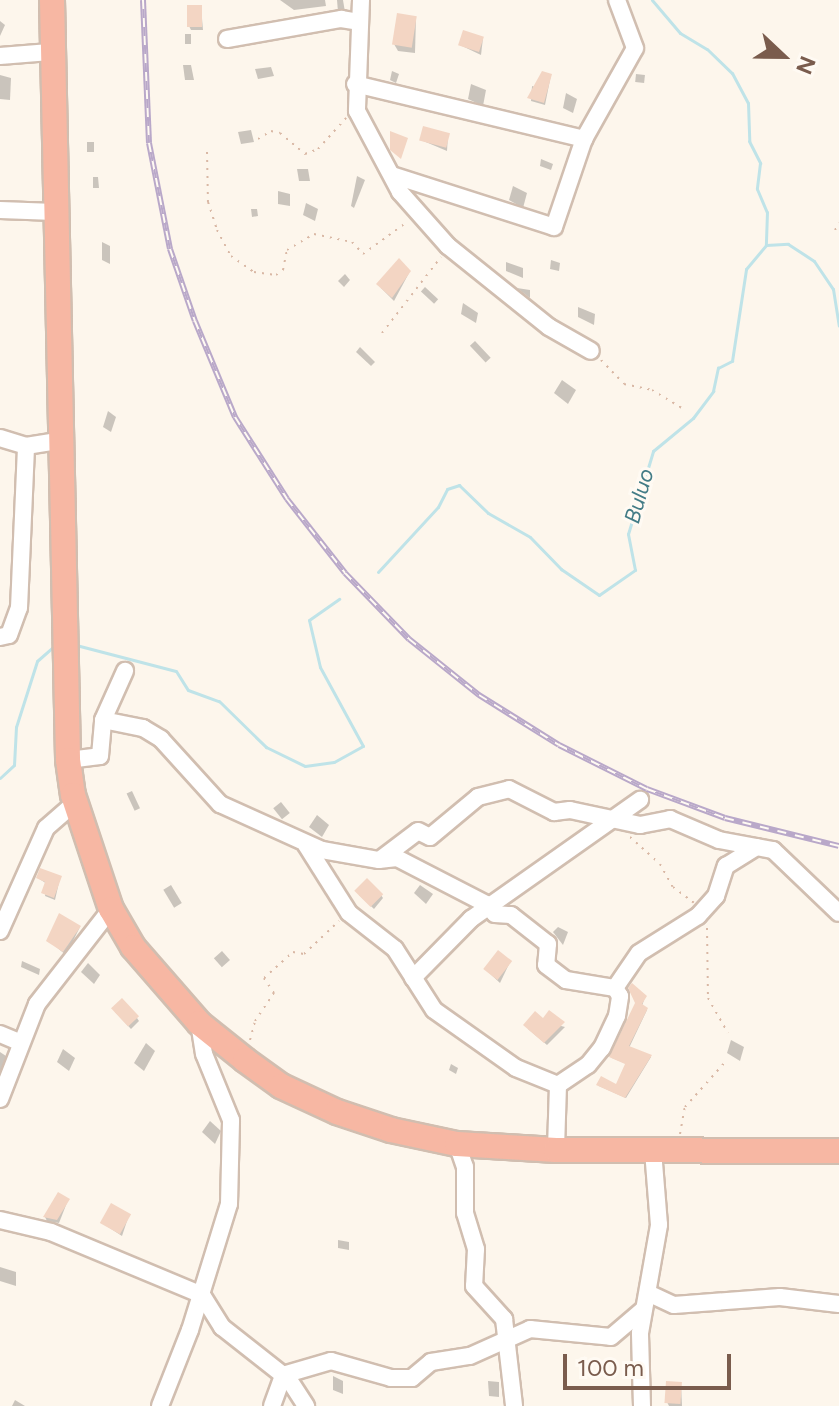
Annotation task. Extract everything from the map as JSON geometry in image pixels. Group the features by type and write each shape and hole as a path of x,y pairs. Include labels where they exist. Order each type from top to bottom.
{"highway":[{"path":"52,0 50,52 58,441 68,760 75,803 111,909 158,980 199,1023 281,1086 337,1112 457,1144 556,1150 839,1151"}],"street":[{"path":"361,0 355,84 357,111 392,175 418,214 448,246 549,327 591,351"},
{"path":"392,175 554,227 584,139 635,48 613,0"},
{"path":"227,39 341,19 359,22"},
{"path":"0,56 50,52"},
{"path":"355,84 584,139"},
{"path":"0,210 55,212"},
{"path":"0,438 26,446 58,441"},
{"path":"0,637 9,635 19,608 26,446"},
{"path":"68,760 100,756 103,720 125,671"},
{"path":"103,720 143,728 161,739 220,804 270,823 306,845 379,860 397,858 486,904 489,911"},
{"path":"379,860 418,831 430,837 478,797 509,789 554,812 616,817 640,825 670,819 719,840 782,856 839,913"},
{"path":"413,978 471,919 489,911 640,800"},
{"path":"0,931 46,828 75,803"},
{"path":"306,845 349,913 395,949 434,1010 516,1068 558,1085"},
{"path":"615,988 639,953 698,916 716,896 726,866 756,847"},
{"path":"0,1099 21,1043 51,983 111,909"},
{"path":"489,911 511,915 548,944 546,965 566,980 615,988 620,996 610,1034 594,1059 558,1085"},
{"path":"160,1406 202,1295 227,1215 232,1137 199,1023"},
{"path":"0,1034 21,1043"},
{"path":"556,1150 558,1085"},
{"path":"457,1144 465,1167 465,1213 476,1249 475,1290 502,1314 514,1406"},
{"path":"642,1406 639,1346 659,1225 653,1150"},
{"path":"0,1220 51,1232 202,1295 222,1327 284,1375 306,1406"},
{"path":"647,1302 674,1305 780,1297 839,1304"},
{"path":"284,1375 331,1361 402,1379 422,1374 436,1360 470,1356 530,1329 611,1337 647,1302"},
{"path":"272,1406 284,1375"}],"path":[{"path":"258,139 271,131 280,133 305,154 318,149 338,123 357,111"},
{"path":"207,152 208,202 217,230 231,256 254,272 276,275 283,270 287,250 314,234 352,242 363,254 418,214"},
{"path":"835,230 839,223"},
{"path":"382,333 448,246"},
{"path":"591,351 624,384 652,390 684,409"},
{"path":"245,1060 255,1021 274,993 264,978 293,952 304,954 349,913"},
{"path":"681,1150 679,1126 685,1107 727,1060"}],"building":[{"path":"187,5 202,5 202,27 187,27"},
{"path":"397,13 417,16 412,48 392,45"},
{"path":"463,30 484,37 479,52 458,45"},
{"path":"542,71 552,74 544,103 527,98"},
{"path":"423,126 450,133 446,148 419,140"},
{"path":"390,131 408,138 401,159 390,150"},
{"path":"399,258 411,271 392,298 376,284"},
{"path":"40,868 62,876 54,898 41,893 45,882 36,878"},
{"path":"367,878 383,894 371,907 354,891"},
{"path":"59,913 81,926 63,952 46,941"},
{"path":"498,950 512,961 497,980 483,969"},
{"path":"632,983 647,996 642,1004 648,1008 629,1046 652,1055 625,1098 596,1085 601,1076 616,1084 625,1064 609,1057 635,1003 628,988"},
{"path":"122,998 139,1016 128,1027 111,1008"},
{"path":"549,1010 565,1022 544,1043 523,1025 535,1011 543,1018"},
{"path":"58,1192 70,1199 57,1220 43,1217"},
{"path":"111,1203 131,1214 120,1234 100,1223"},
{"path":"666,1381 682,1382 680,1404 664,1403"}],"waterway":[{"path":"652,0 680,33 707,49 732,73 748,103 749,141 760,163 757,189 767,212 766,245"},
{"name":"Buluo","path":"378,572 438,507 447,489 459,485 488,513 530,537 561,569 599,595 635,570 628,534 653,451 693,418 713,391 718,368 732,361 746,269 766,245 788,244 814,261 833,289 839,326"},
{"name":"Buluo","path":"76,645 176,671 188,690 219,701 266,747 305,766 334,762 363,746 320,667 309,620 339,599"},
{"name":"Buluo","path":"0,778 14,765 16,727 37,661 53,647"}],"railway":[{"path":"143,0 149,143 170,249 195,321 235,417 287,499 345,573 409,639 479,695 559,745 647,789 725,818 839,846"}]}
